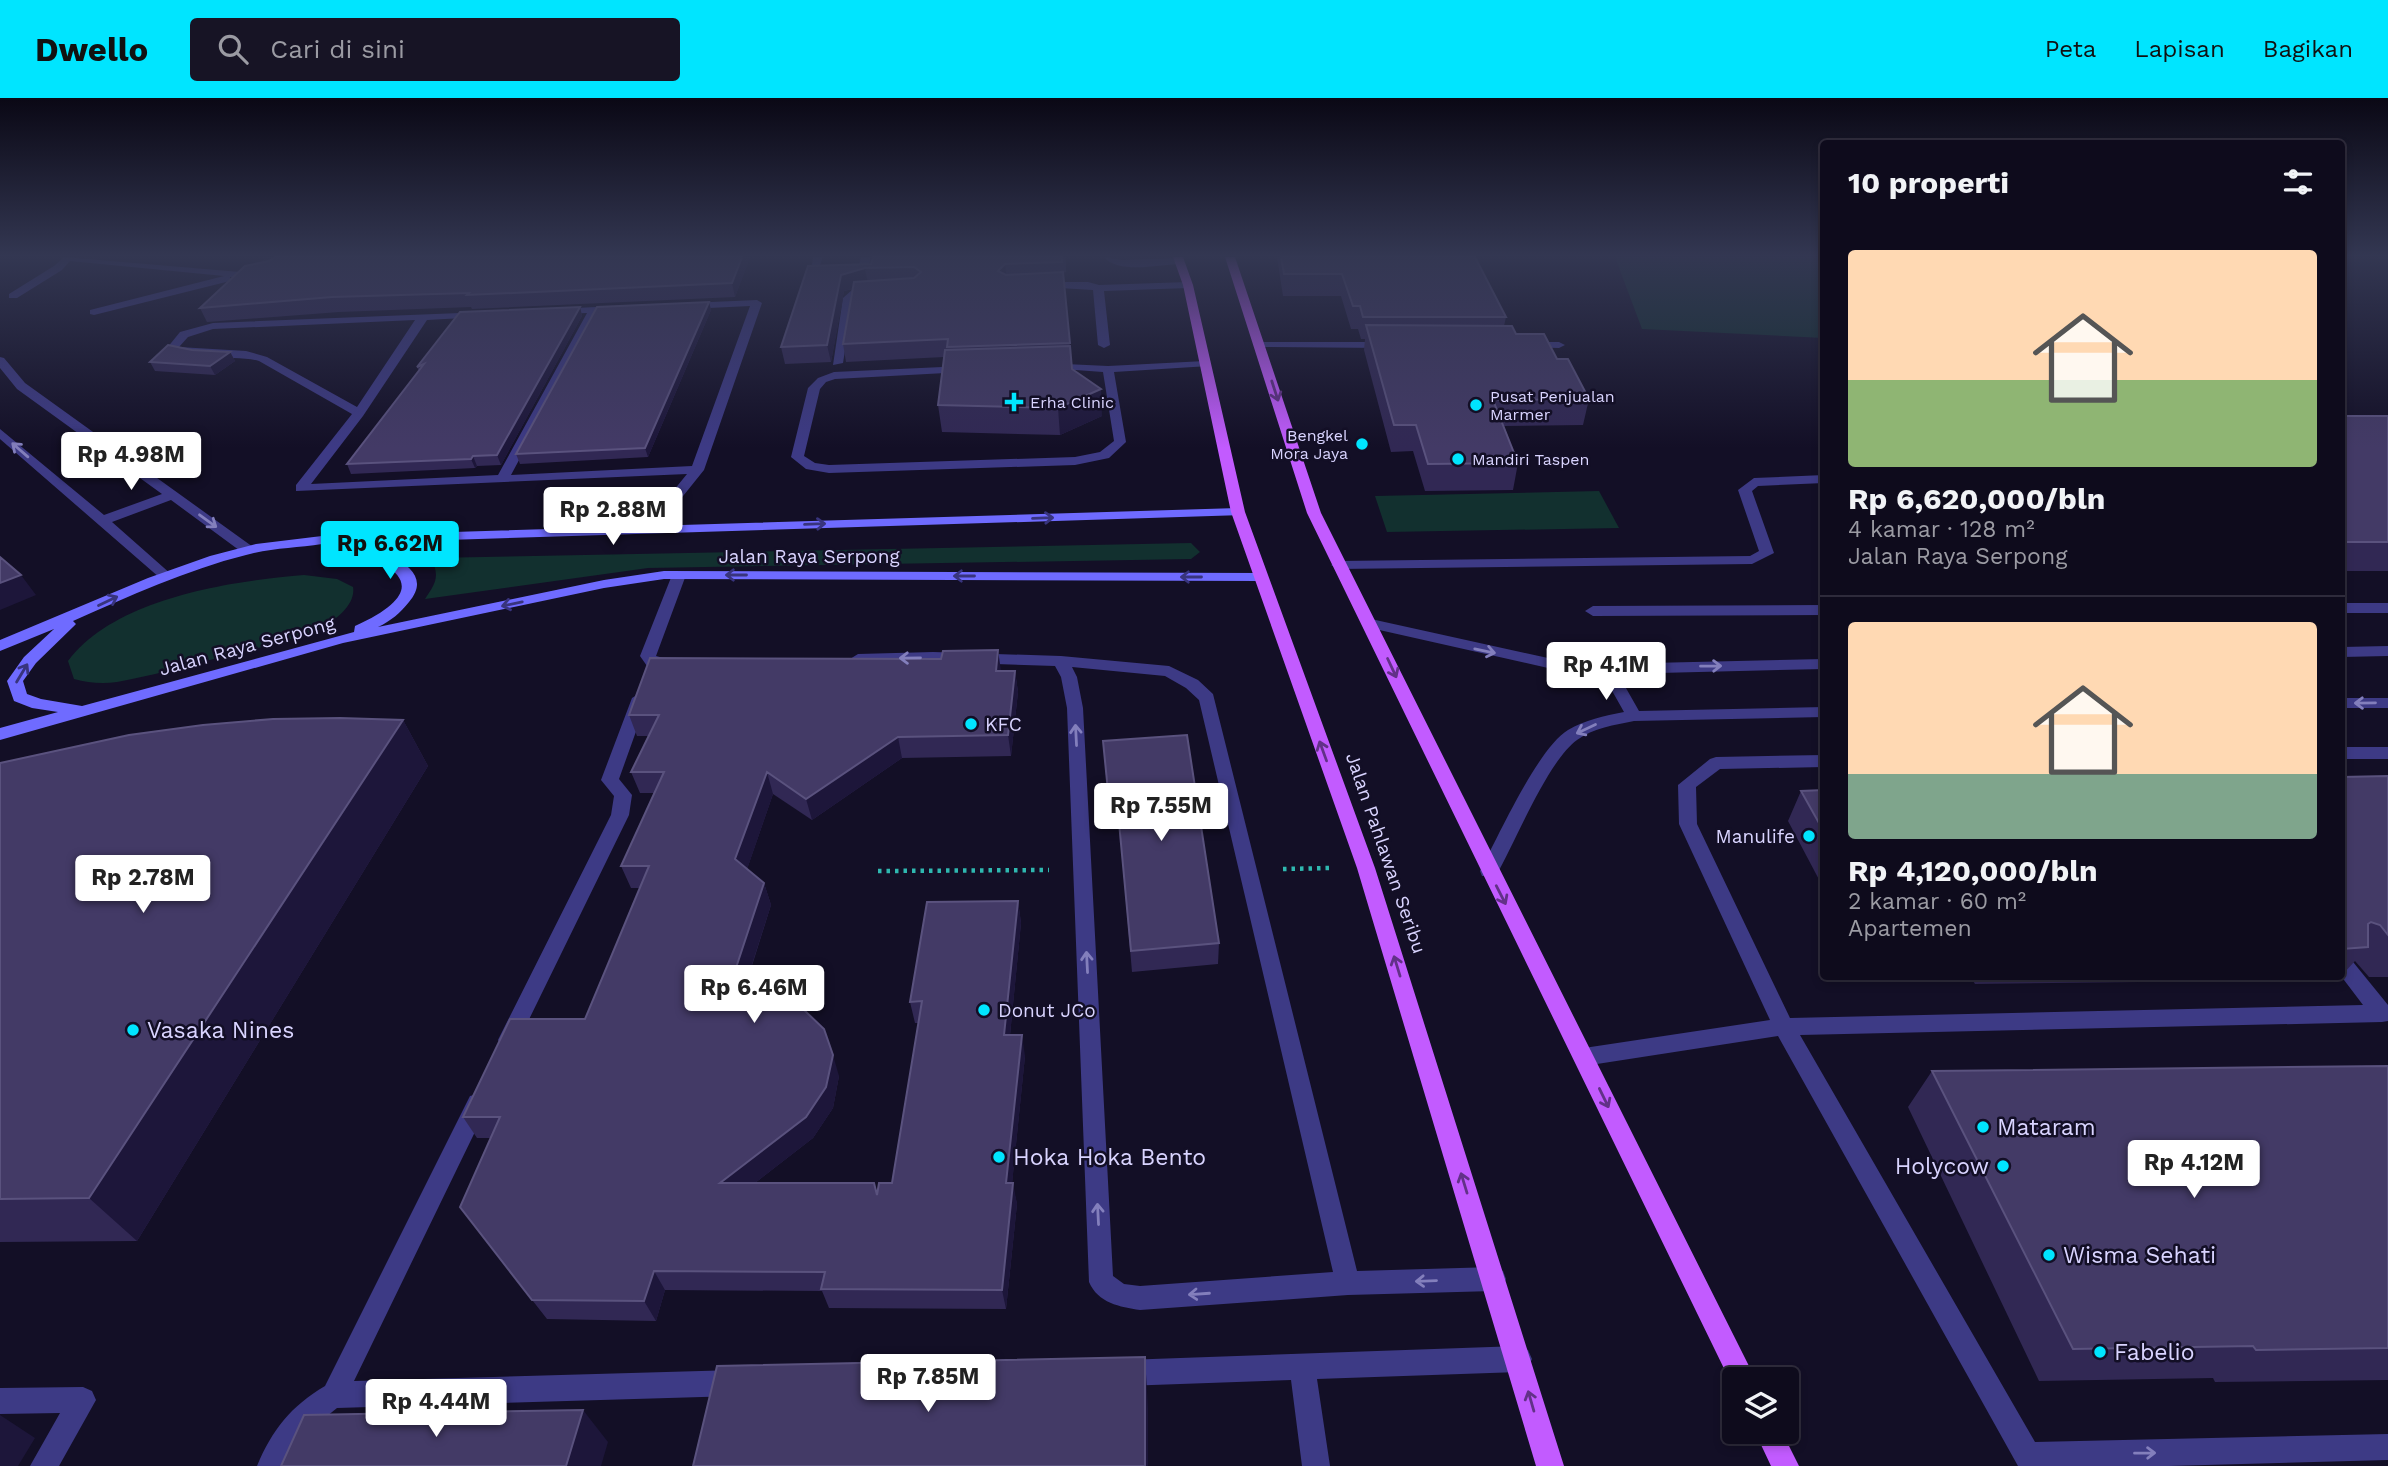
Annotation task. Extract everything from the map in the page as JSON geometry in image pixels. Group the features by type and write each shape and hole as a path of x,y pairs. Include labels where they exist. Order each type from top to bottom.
{"main road":[{"name":"Jalan Pahlawan Seribu","path":"1196,321 1238,512 1366,868 1550,1466"},
{"path":"1252,321 1314,513 1338,565 1371,624 1489,871 1736,1367"},
{"name":"Jalan Raya Serpong","path":"0,646 79,615 164,575 248,550 322,540 1238,512"},
{"path":"322,540 389,558 406,570 410,580 404,600 393,612 341,639"},
{"name":"Jalan Raya Serpong","path":"0,734 341,639 604,584 679,575 1260,577"},
{"path":"79,615 30,660 15,681 20,697 38,704 84,711"},
{"path":"1774,1444 1785,1466"}],"street":[{"path":"333,321 213,326 189,332 174,343 173,348 180,351 246,354 263,359 359,413"},
{"path":"420,321 359,413 301,488 696,470"},
{"path":"502,479 588,321"},
{"path":"650,528 696,470 750,321"},
{"path":"838,363 844,321"},
{"path":"1101,321 1104,345"},
{"path":"1260,345 1396,345"},
{"path":"1518,345 1559,345"},
{"path":"0,360 22,386 248,550"},
{"path":"1040,365 1108,369 1205,364"},
{"path":"971,369 834,376 822,380 814,388 797,457 811,466 829,469 1075,461 1104,456 1120,442 1108,369"},
{"path":"0,433 164,575"},
{"path":"1338,565 1752,560 1767,553 1745,490 1754,482 1820,479"},
{"path":"102,521 173,495"},
{"path":"653,663 648,656 679,575"},
{"path":"2345,608 2388,608"},
{"path":"1593,611 1820,610"},
{"path":"1371,624 1548,663 1607,669 1820,664"},
{"path":"2345,651 2388,651"},
{"path":"839,660 933,657 1061,661 1169,671 1192,684 1207,698 1348,1283"},
{"path":"1061,661 1069,677 1075,708 1101,1282 1119,1294 1140,1298 1348,1283 1494,1279"},
{"path":"653,663 692,663"},
{"path":"498,1062 620,815 623,795 610,780 653,663"},
{"path":"1607,669 1634,716"},
{"path":"2345,703 2388,703"},
{"path":"1489,871 1552,754 1572,735 1600,722 1634,716 1820,712"},
{"path":"2345,753 2388,753"},
{"path":"1820,761 1716,763 1687,785 1688,824 1784,1027 2030,1461 2388,1447"},
{"path":"2345,967 2385,1014"},
{"path":"1584,1057 1784,1027 2385,1014"},
{"path":"334,1395 486,1087"},
{"path":"1094,1373 1519,1359"},
{"path":"1302,1368 1316,1466"},
{"path":"271,1466 283,1437 313,1407 334,1395 762,1383"},
{"path":"0,1401 83,1400 44,1466"}],"path":[{"path":"878,871 1083,870"}],"green space":[{"path":"1639,321 1820,321 1820,338 1642,329"},
{"path":"1599,491 1619,528 1387,532 1375,496"},
{"path":"1191,543 1200,552 1191,559 648,568 425,599 435,579 431,558"},
{"path":"304,575 337,579 353,587 348,605 339,616 322,627 271,645 130,680 101,683 74,679 68,661 89,639 114,622 144,608 210,588"}],"building":[{"path":"453,321 572,321 497,455 473,456 471,459 347,464 424,364 417,367"},
{"path":"589,321 701,321 645,448 516,454"},
{"path":"790,321 832,321 827,345 781,347"},
{"path":"847,321 1068,321 1070,343 947,347 948,339 843,344"},
{"path":"1366,325 1512,326 1516,334 1544,334 1557,359 1568,359 1589,399 1493,400 1518,463 1428,464 1416,425 1394,425"},
{"path":"168,345 192,350 230,352 210,366 150,362"},
{"path":"1070,346 1072,369 1101,389 1058,408 938,405 945,350"},
{"path":"2345,416 2388,416 2388,542 2345,542"},
{"path":"0,557 21,575 0,583"},
{"path":"998,650 996,671 1015,671 1008,735 898,737 806,799 767,772 735,859 764,883 730,986 803,1009 824,1029 833,1055 826,1087 806,1117 720,1183 874,1183 877,1195 879,1183 892,1183 922,1001 910,1002 927,902 1018,901 1004,1035 1022,1035 1006,1183 1013,1183 1002,1290 821,1289 825,1272 654,1271 644,1301 532,1300 460,1207 500,1117 463,1117 510,1019 585,1019 649,866 621,866 664,772 631,772 659,715 629,715 650,658 941,659 943,651"},
{"name":"Vasaka Nines","path":"273,719 403,720 89,1198 0,1199 0,763 129,735 203,725"},
{"path":"1187,735 1219,943 1131,951 1117,801 1109,801 1103,741"},
{"path":"2388,776 2388,935 2380,925 2371,922 2368,924 2368,947 2345,949 2345,777"},
{"path":"1820,790 1820,825 1801,791"},
{"path":"2388,1066 2388,1348 2256,1350 2253,1346 2073,1349 1932,1071"},
{"path":"1145,1357 1145,1466 693,1466 717,1366"},
{"path":"583,1410 566,1466 281,1466 304,1415"}],"place":[{"name":"Erha Clinic","path":"1014,402"},
{"name":"Pusat Penjualan Marmer","path":"1476,405"},
{"name":"Bengkel Mora Jaya","path":"1362,444"},
{"name":"Mandiri Taspen","path":"1458,459"},
{"name":"KFC","path":"971,724"},
{"name":"Manulife","path":"1809,836"},
{"name":"Donut JCo","path":"984,1010"},
{"name":"Vasaka Nines","path":"133,1030"},
{"name":"Mataram","path":"1983,1127"},
{"name":"Hoka Hoka Bento","path":"999,1157"},
{"name":"Holycow","path":"2003,1166"},
{"name":"Wisma Sehati","path":"2049,1255"},
{"name":"Fabelio","path":"2100,1352"}]}
